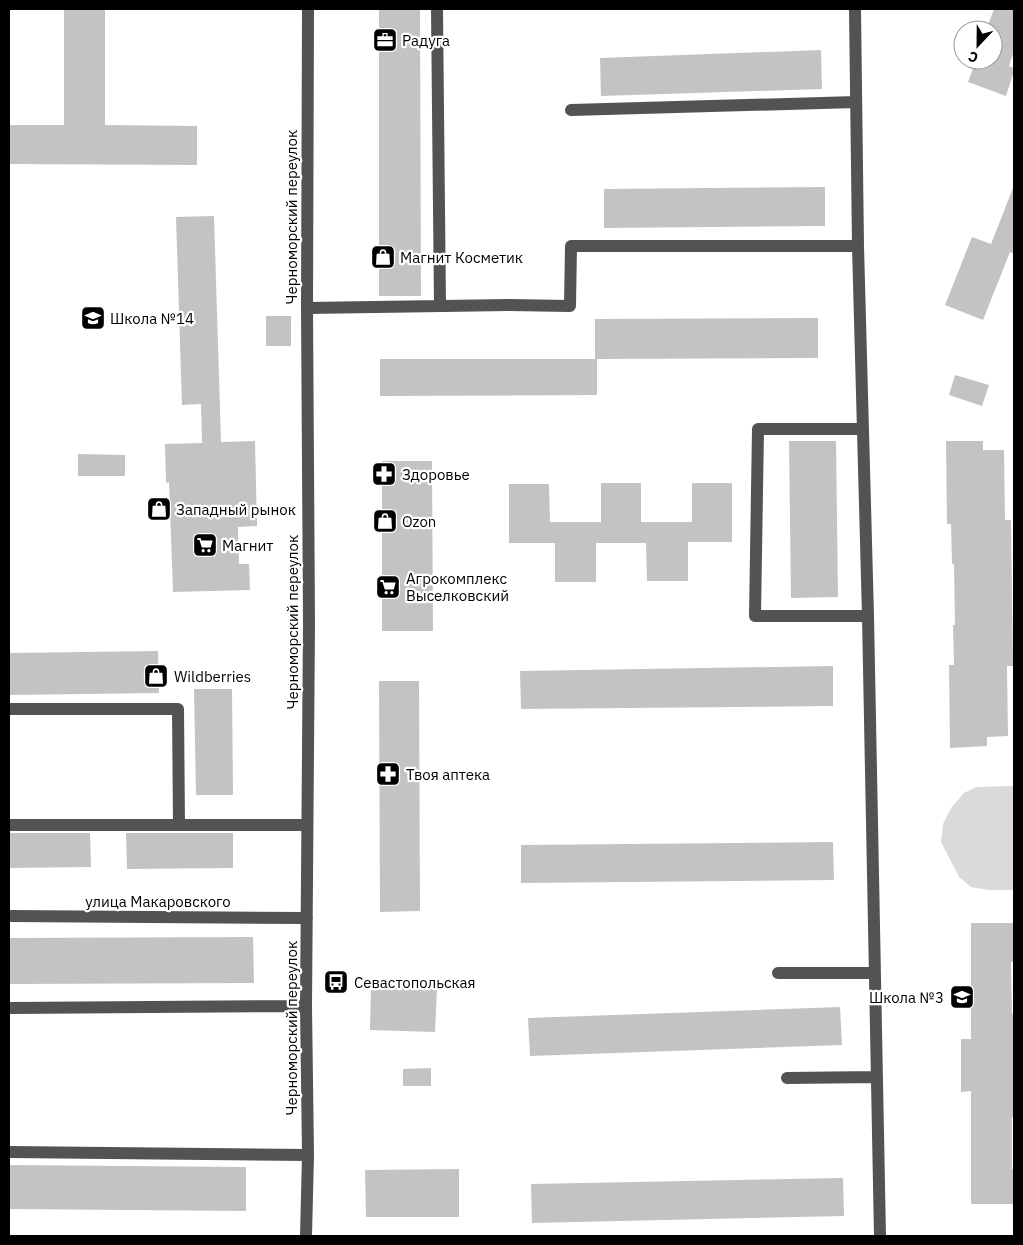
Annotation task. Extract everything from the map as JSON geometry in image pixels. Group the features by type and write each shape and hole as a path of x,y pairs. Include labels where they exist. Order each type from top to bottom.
{"street":[{"name":"Черноморский переулок","path":"306,1236 308,1155 306,918 308,9"},
{"path":"437,9 440,306"},
{"path":"855,9 858,246 868,616 880,1236"},
{"path":"571,110 856,102"},
{"path":"307,308 570,306 570,246 858,246"},
{"path":"862,430 758,429 755,616 868,616"},
{"path":"9,709 178,709 179,825"},
{"path":"9,826 307,825"},
{"name":"улица Макаровского","path":"9,916 306,918"},
{"path":"778,973 874,973"},
{"path":"9,1008 306,1006"},
{"path":"787,1078 876,1077"},
{"path":"9,1152 308,1155"}],"shaded area":[{"path":"1014,786 1014,890 989,890 971,887 959,877 941,842 943,824 951,808 964,793 976,787"}],"building":[{"path":"64,9 105,9 105,125 197,126 197,165 9,164 9,125 64,125"},
{"path":"379,9 420,9 421,296 379,296"},
{"path":"994,9 1014,9 1014,51 1009,66 1014,68 1014,71 1006,96 968,82 972,70 1003,70 1003,20 990,20"},
{"path":"821,50 822,89 601,96 600,58"},
{"path":"825,187 825,226 604,228 604,189"},
{"path":"1013,188 1014,254 1010,252 983,320 945,305 972,237 991,244"},
{"path":"214,216 221,442 255,441 257,526 238,527 239,564 249,564 250,590 173,592 169,482 166,483 165,444 202,443 201,404 182,405 176,217"},
{"path":"266,316 291,316 291,346 266,346"},
{"path":"818,318 818,358 597,359 597,395 380,396 380,359 595,359 595,319"},
{"path":"955,375 989,385 982,406 949,395"},
{"path":"789,441 836,441 838,597 791,598"},
{"path":"946,441 983,441 983,450 1004,450 1005,520 1011,520 1013,666 1007,666 1008,736 987,737 987,746 950,748 949,665 954,665 953,625 955,625 951,524 947,524"},
{"path":"78,454 125,455 125,476 78,476"},
{"path":"382,461 432,461 433,631 382,631"},
{"path":"601,483 641,483 641,522 692,522 692,483 732,483 732,542 688,542 688,581 647,581 646,543 596,543 596,582 555,582 555,543 509,543 509,484 549,484 550,522 601,522"},
{"path":"158,651 159,693 9,695 9,653"},
{"path":"833,666 833,706 521,709 520,671"},
{"path":"379,681 419,681 420,911 380,912"},
{"path":"194,689 232,689 233,795 196,795"},
{"path":"9,833 90,833 91,867 9,868"},
{"path":"126,833 233,833 233,868 127,869"},
{"path":"833,842 834,880 521,883 521,845"},
{"path":"971,923 1014,923 1014,962 1011,962 1012,1014 1014,1014 1012,1169 1014,1169 1014,1204 971,1204 971,1091 961,1092 961,1039 971,1039"},
{"path":"253,937 254,983 9,984 9,938"},
{"path":"371,986 437,988 435,1032 370,1030"},
{"path":"840,1007 842,1045 530,1056 528,1018"},
{"path":"431,1068 431,1086 403,1086 403,1069"},
{"path":"9,1165 246,1167 246,1211 9,1209"},
{"path":"459,1169 459,1217 366,1217 365,1170"},
{"path":"843,1178 844,1216 532,1223 531,1184"}],"place":[{"name":"Радуга","path":"385,40"},
{"name":"Магнит Косметик","path":"383,257"},
{"name":"Школа №14","path":"93,318"},
{"name":"Здоровье","path":"384,474"},
{"name":"Западный рынок","path":"159,509"},
{"name":"Ozon","path":"385,521"},
{"name":"Магнит","path":"205,545"},
{"name":"Агрокомплекс Выселковский","path":"388,587"},
{"name":"Wildberries","path":"156,676"},
{"name":"Твоя аптека","path":"388,774"},
{"name":"Севастопольская","path":"336,982"},
{"name":"Школа №3","path":"962,997"}]}
